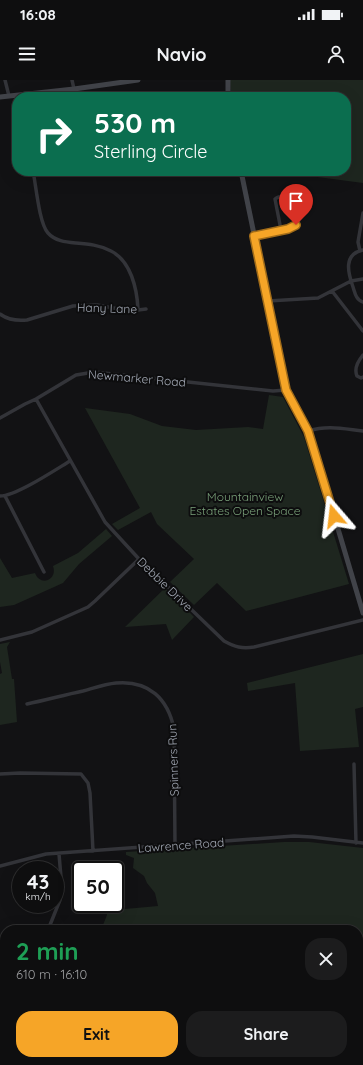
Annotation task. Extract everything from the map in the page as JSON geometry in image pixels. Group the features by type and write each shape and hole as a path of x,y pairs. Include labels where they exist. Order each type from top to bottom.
{"main road":[{"path":"51,92 138,80"},
{"path":"228,80 228,92"},
{"path":"0,97 9,96"},
{"path":"242,176 286,390 308,431 363,613"}],"street":[{"path":"6,80 9,96"},
{"path":"72,80 74,89"},
{"path":"34,176 41,216 48,233 56,239 64,242 102,247 112,251 120,257 128,267 132,276 138,309"},
{"path":"254,236 292,228 301,218 304,211 302,203 299,200 283,196 275,199 281,230"},
{"path":"363,213 358,242 361,251 354,254 348,262 348,272 356,295 360,301 363,302"},
{"path":"268,300 318,298 351,281 363,279"},
{"path":"332,291 363,331"},
{"name":"Hany Lane","path":"0,314 11,320 26,320 73,306 97,305 130,311 146,309"},
{"path":"363,356 356,367 355,373 360,378 363,377"},
{"name":"Newmarker Road","path":"0,418 25,404 36,400 76,376 94,372 273,391 286,390"},
{"name":"Debbie Drive","path":"36,400 105,522 139,559 224,641 234,647 254,647 363,620"},
{"path":"308,431 317,428 331,427 363,431"},
{"path":"0,496 5,496 39,479 70,461"},
{"path":"5,496 44,572"},
{"path":"0,640 32,632 88,607 139,559"},
{"name":"Spinners Run","path":"27,704 116,683 134,683 151,690 163,701 171,718 174,730 175,845"},
{"path":"354,764 356,842"},
{"path":"0,774 81,774 88,783 90,793 93,851"},
{"name":"Lawrence Road","path":"0,866 32,857 59,854 294,836 363,843"},
{"path":"50,925 60,900 62,889 59,854"}],"green space":[{"path":"230,80 363,80 363,183 310,176 351,176 351,92 231,92"},
{"name":"Mountainview Estates Open Space","path":"269,395 283,397 304,437 349,584 246,611 217,583 194,605 170,582 194,559 157,524 151,512 118,530 112,524 140,508 85,408 130,414 162,426 196,430 248,427 263,429"},
{"path":"106,529 112,536 79,564 63,583 14,605 0,607 0,558 12,578 35,573 41,580 48,580 53,575 53,566 78,553"},
{"path":"165,588 194,617 172,640 166,624 125,627"},
{"path":"10,642 7,647 12,679 14,679 17,722 0,725 0,674 2,673 0,662 0,644"},
{"path":"363,654 363,707 355,709 359,747 300,751 295,683 248,691 247,683"},
{"path":"284,842 309,842 363,848 363,925 103,925 107,913 124,913 124,909 158,906 155,893 147,883 144,876 133,868 134,858 126,855 126,852"}],"route":[{"path":"296,225 292,228 254,236 286,390 308,431 334,516"}]}
